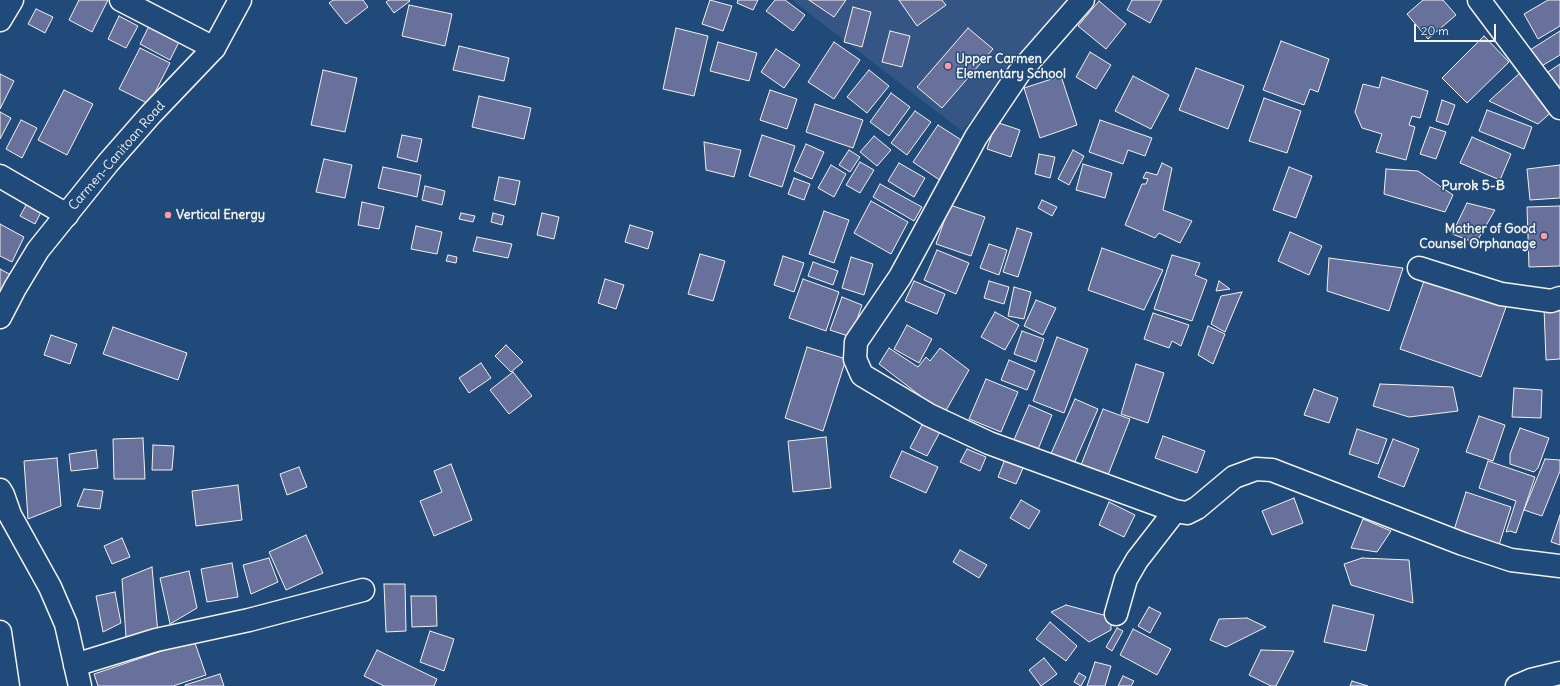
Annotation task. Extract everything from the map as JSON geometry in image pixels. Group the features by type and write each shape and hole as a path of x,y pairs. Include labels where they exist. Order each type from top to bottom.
{"street":[{"path":"0,20 12,0"},
{"path":"121,0 214,48"},
{"name":"Carmen-Canitoan Road","path":"0,317 15,288 38,250 108,163 151,114 214,48 240,0"},
{"path":"1083,0 1019,74 976,137 900,276 856,342 855,359 862,375 929,416 989,443 1175,511 1187,513 1197,508 1234,477 1256,469 1272,470 1463,544 1511,560 1560,566"},
{"path":"1479,0 1560,108"},
{"path":"0,176 67,215"},
{"path":"1418,268 1501,294 1551,301 1560,298"},
{"path":"0,490 10,515 50,587 66,624 80,686"},
{"path":"1116,614 1126,579 1137,560 1175,511"},
{"path":"75,665 156,640 250,620 363,590"},
{"path":"0,632 8,686"},
{"path":"1517,686 1531,680 1560,673"}],"shaded area":[{"name":"Upper Carmen Elementary School","path":"792,0 1075,0 962,131"}],"building":[{"path":"79,0 108,0 92,32 69,20"},
{"path":"333,0 363,0 368,7 346,24 329,3"},
{"path":"389,0 410,1 394,13 386,2"},
{"path":"710,0 732,6 723,31 702,24"},
{"path":"738,0 758,0 753,10 737,3"},
{"path":"775,0 785,0 805,15 793,31 766,11"},
{"path":"809,0 846,0 834,17"},
{"path":"899,0 942,0 946,5 917,26"},
{"path":"1132,0 1162,0 1150,23 1127,10"},
{"path":"1423,0 1443,0 1456,15 1428,39 1407,14"},
{"path":"1548,0 1560,0 1560,26 1538,39 1524,14"},
{"path":"1099,1 1126,24 1106,49 1078,26"},
{"path":"409,5 452,14 445,46 402,36"},
{"path":"853,7 871,12 862,47 844,42"},
{"path":"36,9 53,17 45,33 28,24"},
{"path":"119,16 138,26 126,48 108,39"},
{"path":"151,22 181,38 170,60 140,44"},
{"path":"676,28 708,36 694,96 663,89"},
{"path":"968,28 993,49 942,108 917,87"},
{"path":"890,31 910,36 902,67 882,62"},
{"path":"1560,31 1560,55 1540,67 1530,50"},
{"path":"1484,36 1509,62 1467,103 1442,78"},
{"path":"1281,41 1329,59 1318,92 1310,89 1304,105 1263,90"},
{"path":"718,42 757,53 749,81 710,71"},
{"path":"834,42 860,60 834,99 808,82"},
{"path":"459,46 509,58 504,81 453,70"},
{"path":"140,48 170,63 149,104 119,89"},
{"path":"776,49 800,65 784,88 761,72"},
{"path":"1090,52 1111,65 1096,89 1076,77"},
{"path":"1560,64 1560,90 1548,72"},
{"path":"1196,68 1244,86 1228,129 1179,110"},
{"path":"323,70 357,78 345,132 311,125"},
{"path":"869,70 889,86 867,113 847,97"},
{"path":"1521,72 1555,109 1538,124 1489,101"},
{"path":"0,74 14,81 0,109"},
{"path":"1061,76 1077,125 1040,138 1024,88"},
{"path":"1133,76 1169,95 1151,129 1115,111"},
{"path":"1382,77 1428,91 1420,118 1412,116 1409,125 1415,127 1406,160 1376,152 1382,134 1362,128 1355,112 1363,84 1379,88"},
{"path":"64,90 93,104 67,155 38,140"},
{"path":"770,90 797,99 787,129 760,120"},
{"path":"891,93 910,107 889,136 870,122"},
{"path":"479,96 531,108 524,139 472,127"},
{"path":"1264,98 1301,111 1287,153 1249,141"},
{"path":"1442,100 1455,105 1448,125 1436,121"},
{"path":"815,104 863,120 853,148 806,132"},
{"path":"1487,110 1532,127 1524,149 1479,131"},
{"path":"915,111 931,122 907,155 891,143"},
{"path":"0,112 11,118 0,139"},
{"path":"21,120 37,128 22,158 6,149"},
{"path":"1100,120 1152,138 1145,156 1128,150 1123,164 1089,152"},
{"path":"996,122 1020,130 1011,157 987,149"},
{"path":"938,125 969,145 944,183 913,162"},
{"path":"1430,127 1446,132 1436,159 1420,154"},
{"path":"402,135 422,139 417,162 397,157"},
{"path":"762,135 795,146 782,187 749,176"},
{"path":"874,136 891,150 877,166 860,152"},
{"path":"1472,137 1511,154 1500,180 1460,163"},
{"path":"704,142 741,150 734,177 706,170"},
{"path":"806,144 824,152 812,179 794,171"},
{"path":"849,150 860,157 850,172 839,165"},
{"path":"1073,150 1084,156 1069,185 1058,179"},
{"path":"1039,154 1055,157 1050,178 1035,174"},
{"path":"324,159 352,165 345,198 316,192"},
{"path":"860,162 874,170 860,193 846,185"},
{"path":"899,163 925,178 914,197 888,181"},
{"path":"1162,163 1172,168 1163,210 1192,221 1180,243 1159,233 1155,238 1125,225 1142,184 1146,184 1148,179 1143,178 1146,172 1157,175"},
{"path":"1083,164 1112,173 1105,198 1076,190"},
{"path":"831,165 846,174 834,197 818,188"},
{"path":"1560,165 1560,198 1530,200 1527,169"},
{"path":"383,167 421,175 417,197 378,188"},
{"path":"1289,167 1312,176 1296,218 1273,210"},
{"path":"1386,169 1418,171 1453,195 1445,212 1384,194"},
{"path":"499,177 520,181 515,205 494,200"},
{"path":"794,178 810,184 804,200 788,194"},
{"path":"880,184 922,207 914,221 873,197"},
{"path":"425,186 445,191 442,205 422,200"},
{"path":"30,198 44,206 35,224 20,216"},
{"path":"1042,200 1057,207 1052,216 1038,208"},
{"path":"871,201 908,222 891,254 854,233"},
{"path":"362,202 384,207 379,229 358,225"},
{"path":"1467,203 1495,210 1476,243 1452,234"},
{"path":"950,205 985,217 971,256 936,244"},
{"name":"Mother of Good Counsel Orphanage","path":"1560,206 1560,266 1529,267 1527,207"},
{"path":"824,211 849,220 834,263 809,254"},
{"path":"461,213 475,216 473,222 459,219"},
{"path":"493,213 504,216 502,225 491,222"},
{"path":"542,213 559,217 554,239 537,235"},
{"path":"0,224 24,237 12,262 0,256"},
{"path":"630,225 653,232 648,249 625,242"},
{"path":"416,226 442,232 437,254 411,249"},
{"path":"1017,228 1032,233 1018,277 1003,272"},
{"path":"1290,232 1322,246 1309,275 1278,261"},
{"path":"477,237 512,244 508,258 473,251"},
{"path":"989,244 1007,250 999,275 980,268"},
{"path":"1102,248 1163,270 1144,310 1088,290"},
{"path":"937,250 969,263 956,294 924,280"},
{"path":"700,254 725,261 713,301 688,294"},
{"path":"448,255 457,257 456,263 446,261"},
{"path":"1172,255 1200,263 1195,275 1207,280 1192,321 1154,309"},
{"path":"783,256 804,263 794,292 774,285"},
{"path":"851,257 873,264 864,295 842,288"},
{"path":"1329,258 1403,268 1389,311 1327,291"},
{"path":"813,262 838,271 833,285 808,276"},
{"path":"0,269 13,276 0,299"},
{"path":"1425,278 1506,307 1481,377 1400,349"},
{"path":"605,279 624,285 616,309 598,303"},
{"path":"803,279 839,292 826,331 789,318"},
{"path":"914,281 945,294 937,314 905,301"},
{"path":"989,281 1009,287 1004,304 984,298"},
{"path":"1219,281 1230,289 1216,291"},
{"path":"1014,287 1031,292 1024,319 1008,316"},
{"path":"1242,292 1225,332 1211,324 1221,296"},
{"path":"842,297 862,305 851,337 830,330"},
{"path":"1036,300 1056,308 1043,335 1024,326"},
{"path":"1560,307 1560,359 1546,360 1544,308"},
{"path":"995,312 1019,325 1005,350 981,337"},
{"path":"1153,313 1189,325 1181,346 1172,341 1169,348 1144,339"},
{"path":"907,325 932,339 919,363 894,349"},
{"path":"1208,326 1225,334 1213,364 1198,355"},
{"path":"113,327 187,353 178,380 103,354"},
{"path":"1022,331 1044,339 1036,362 1014,354"},
{"path":"51,335 77,344 70,364 44,355"},
{"path":"1057,337 1088,349 1064,413 1033,401"},
{"path":"506,345 523,362 511,372 495,356"},
{"path":"807,347 846,359 823,431 785,418"},
{"path":"889,348 918,367 926,357 930,361 940,348 969,370 944,414 879,364"},
{"path":"1009,360 1035,371 1027,390 1001,380"},
{"path":"481,363 491,378 469,393 459,378"},
{"path":"1136,364 1164,373 1148,423 1121,414"},
{"path":"513,372 532,396 509,414 490,390"},
{"path":"986,379 1018,392 1001,432 969,419"},
{"path":"1380,384 1453,387 1458,411 1409,417 1373,406"},
{"path":"1514,388 1542,390 1541,418 1512,417"},
{"path":"1314,389 1338,398 1329,423 1304,415"},
{"path":"1075,399 1098,409 1073,466 1050,456"},
{"path":"1029,405 1052,415 1037,452 1013,442"},
{"path":"1103,409 1130,419 1108,475 1081,465"},
{"path":"1479,416 1505,425 1493,461 1466,452"},
{"path":"924,421 941,430 927,456 910,448"},
{"path":"1520,428 1549,438 1538,468 1534,472 1510,464 1510,454"},
{"path":"1357,429 1387,439 1378,464 1349,454"},
{"path":"1163,436 1205,451 1197,473 1155,458"},
{"path":"826,437 831,488 793,492 788,441"},
{"path":"143,438 145,479 114,479 113,439"},
{"path":"1393,439 1419,449 1404,487 1378,477"},
{"path":"153,445 174,446 172,470 152,470"},
{"path":"967,449 986,457 980,471 960,462"},
{"path":"96,450 98,468 71,471 69,454"},
{"path":"902,451 938,467 926,493 890,477"},
{"path":"57,458 61,506 28,519 24,461"},
{"path":"1005,459 1024,466 1016,484 998,477"},
{"path":"1545,459 1560,460 1560,471 1542,516 1524,510"},
{"path":"1488,461 1535,477 1516,533 1510,531 1506,532 1516,501 1479,488"},
{"path":"451,464 472,520 434,536 420,501 442,492 434,471"},
{"path":"299,467 307,487 287,495 280,474"},
{"path":"238,485 242,520 196,526 192,491"},
{"path":"84,489 103,491 100,509 77,506"},
{"path":"1466,492 1511,507 1499,545 1454,530"},
{"path":"1294,498 1303,523 1272,535 1262,511"},
{"path":"1021,500 1040,511 1029,529 1010,518"},
{"path":"1109,502 1135,515 1124,537 1099,525"},
{"path":"1560,515 1560,545 1551,542"},
{"path":"1363,519 1391,531 1377,552 1351,548"},
{"path":"306,535 323,573 286,590 269,552"},
{"path":"122,538 130,557 112,564 104,546"},
{"path":"960,550 987,565 979,578 953,562"},
{"path":"269,558 278,582 251,594 243,565"},
{"path":"1362,558 1409,560 1413,603 1351,585 1344,564"},
{"path":"232,563 238,597 207,602 201,569"},
{"path":"152,567 158,634 126,637 122,579"},
{"path":"189,571 197,608 170,624 160,578"},
{"path":"384,584 405,584 406,631 386,632"},
{"path":"115,592 121,623 103,632 96,596"},
{"path":"411,596 436,596 437,626 412,627"},
{"path":"1066,605 1111,617 1111,630 1089,642 1051,612"},
{"path":"1333,605 1374,615 1366,651 1324,642"},
{"path":"1149,607 1161,613 1150,633 1138,626"},
{"path":"1247,618 1266,627 1226,647 1210,640 1219,619"},
{"path":"1050,622 1077,646 1066,661 1036,639"},
{"path":"1117,628 1123,631 1112,651 1106,647"},
{"path":"1133,629 1171,649 1157,675 1120,655"},
{"path":"430,631 454,639 444,671 420,662"},
{"path":"194,640 206,675 173,686 98,686 94,674"},
{"path":"377,650 437,679 434,686 384,686 364,676"},
{"path":"1261,650 1294,651 1276,686 1271,686 1249,675"},
{"path":"1044,658 1057,674 1041,686 1029,670"},
{"path":"1095,662 1111,666 1105,686 1087,686"},
{"path":"1079,673 1086,677 1081,686 1074,682"},
{"path":"220,674 224,686 185,686 185,685"},
{"path":"1123,676 1134,681 1131,686 1118,686"},
{"path":"1352,681 1368,686 1350,686"}],"place":[{"name":"Upper Carmen Elementary School","path":"948,66"},
{"name":"Vertical Energy","path":"168,215"},
{"name":"Mother of Good Counsel Orphanage","path":"1544,236"}],"district":[{"name":"Purok 5-B","path":"1473,186"}]}
